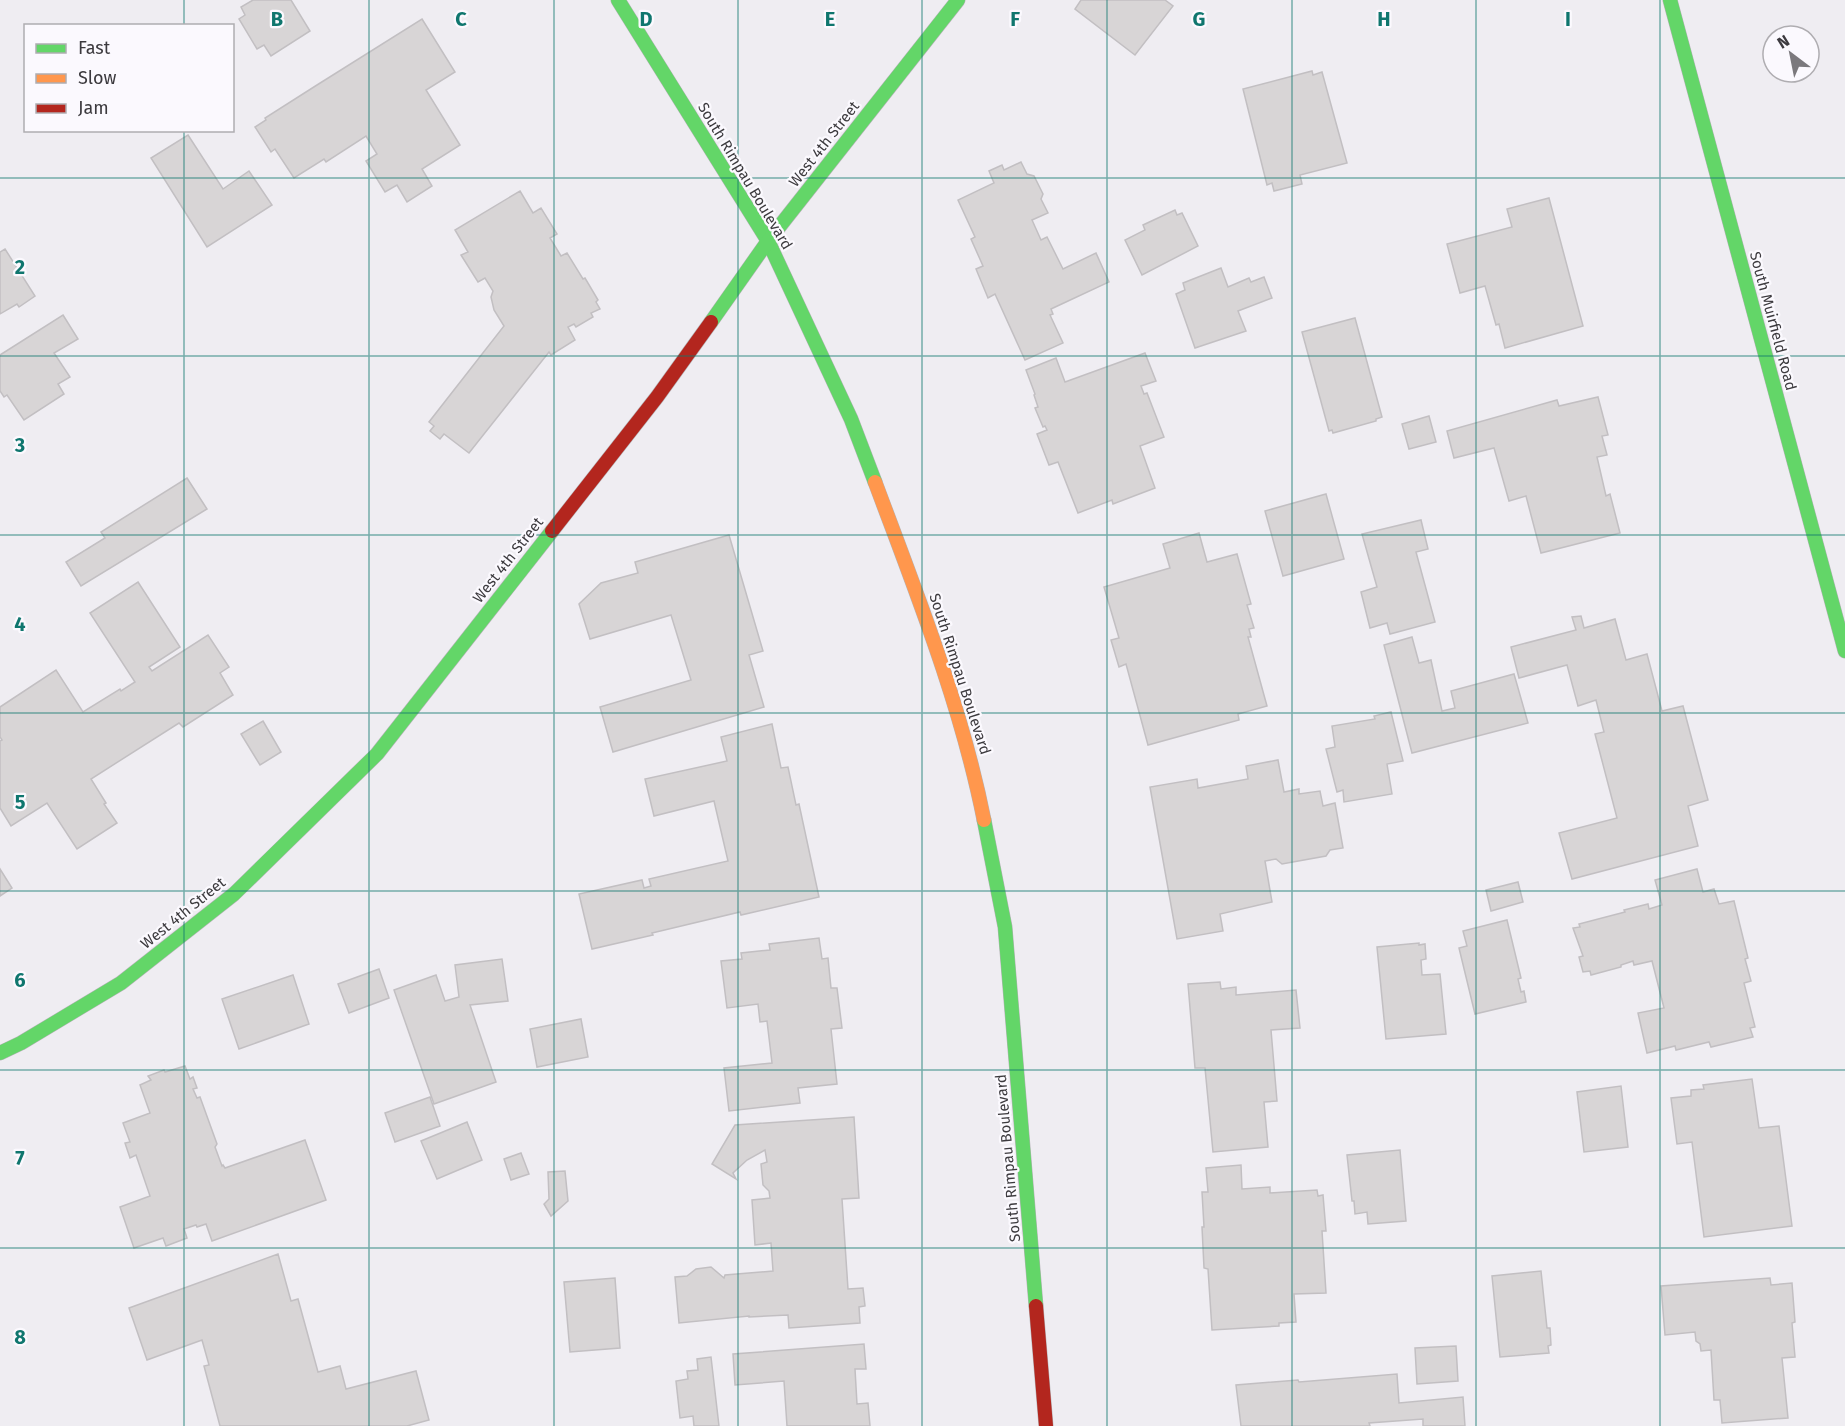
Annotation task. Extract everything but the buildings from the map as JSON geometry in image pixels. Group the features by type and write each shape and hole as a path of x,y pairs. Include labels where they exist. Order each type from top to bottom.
{"street":[{"name":"South Rimpau Boulevard","path":"618,0 768,241 851,418 927,621 975,773 1005,927 1046,1426"},
{"name":"West 4th Street","path":"0,1053 21,1043 121,983 234,894 377,754 657,397 768,241 958,0"},
{"name":"South Muirfield Road","path":"1670,0 1845,651"}],"traffic: fast":[{"path":"618,0 768,241 851,419 875,482"},
{"path":"711,322 768,241 958,0"},
{"path":"1670,0 1845,651"},
{"path":"0,1053 21,1043 121,983 234,894 377,754 552,531"},
{"path":"984,820 1005,927 1036,1306"}],"traffic: slow":[{"path":"875,482 950,691 984,820"}],"traffic: jam":[{"path":"552,531 657,397 711,322"},
{"path":"1036,1306 1046,1426"}]}
